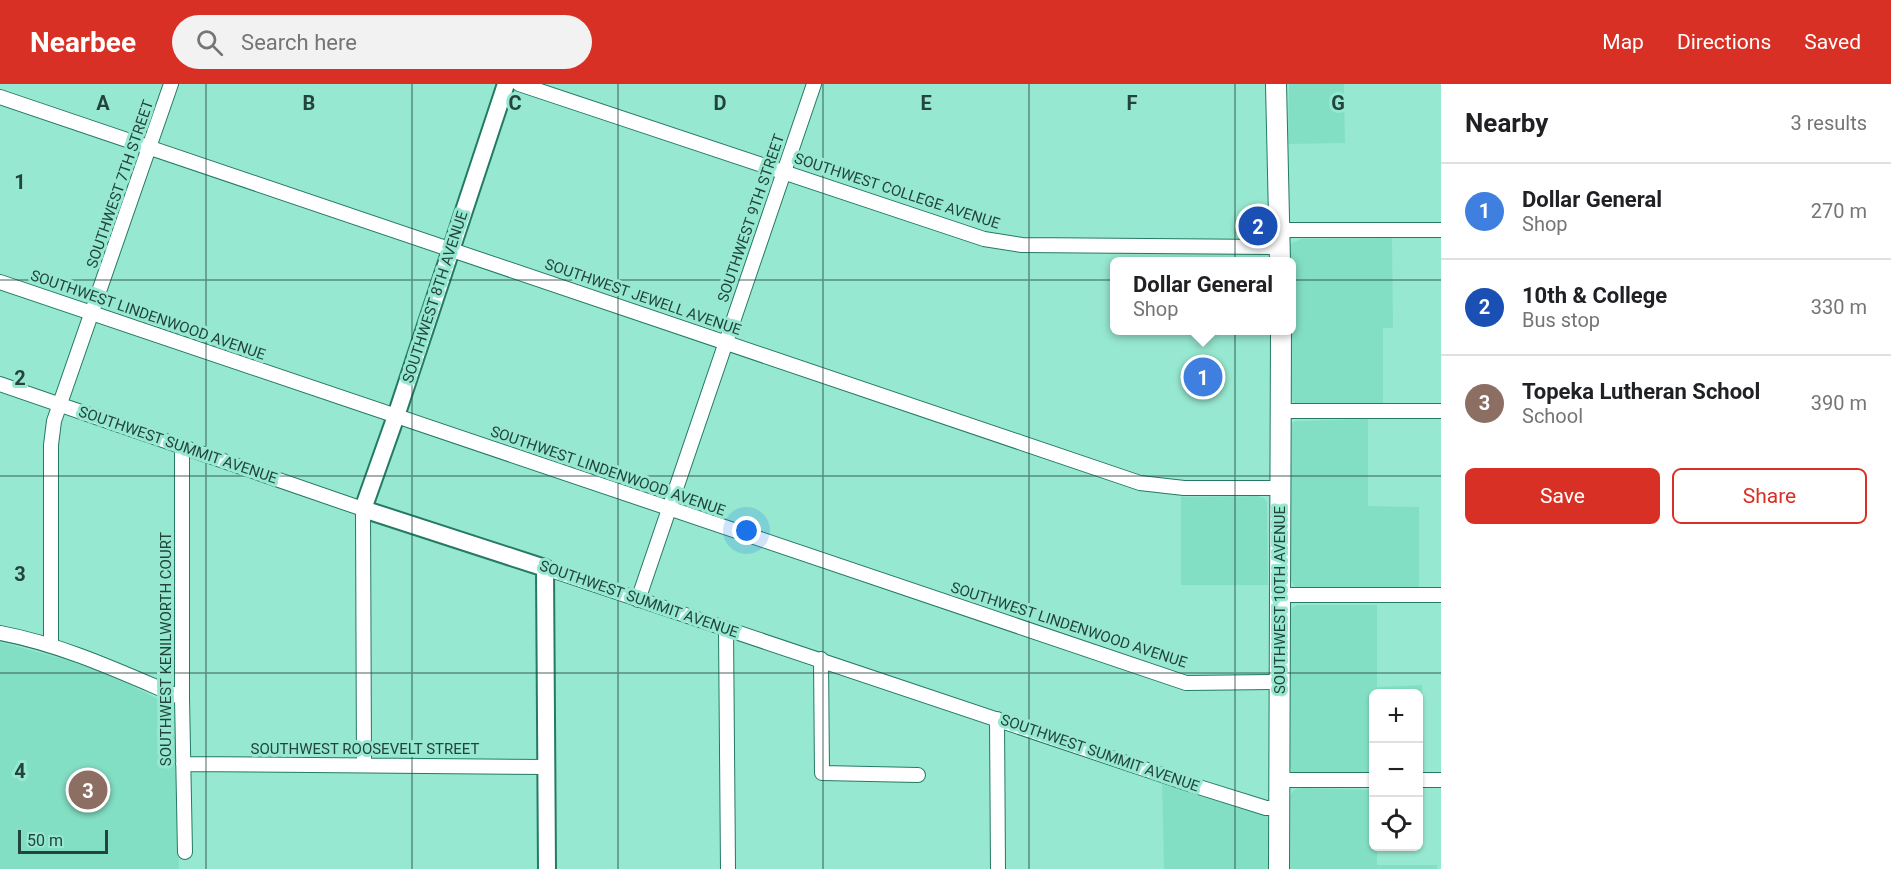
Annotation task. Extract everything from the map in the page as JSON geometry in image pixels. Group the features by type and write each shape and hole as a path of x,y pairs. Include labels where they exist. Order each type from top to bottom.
{"main road":[{"path":"1276,84 1280,246"},
{"name":"SOUTHWEST 10TH AVENUE","path":"1280,869 1281,335"}],"street":[{"name":"SOUTHWEST 7TH STREET","path":"51,646 51,445 54,421 171,84"},
{"name":"SOUTHWEST 8TH AVENUE","path":"363,508 396,416 506,84"},
{"name":"SOUTHWEST COLLEGE AVENUE","path":"519,84 984,239 1007,243 1022,245 1280,246 1441,230"},
{"name":"SOUTHWEST 9TH STREET","path":"638,600 814,84"},
{"name":"SOUTHWEST JEWELL AVENUE","path":"0,97 1140,483 1184,488 1281,488"},
{"name":"SOUTHWEST LINDENWOOD AVENUE","path":"0,282 670,510 1186,682 1280,682"},
{"name":"SOUTHWEST SUMMIT AVENUE","path":"0,384 1186,783 1266,808 1279,808"},
{"path":"1281,411 1441,411"},
{"name":"SOUTHWEST KENILWORTH COURT","path":"182,447 184,852"},
{"path":"363,508 364,765"},
{"path":"545,568 547,869"},
{"path":"1279,595 1441,595"},
{"path":"726,629 728,869"},
{"path":"0,633 51,646 99,662 182,698"},
{"path":"820,659 822,773 918,775"},
{"path":"997,719 998,869"},
{"name":"SOUTHWEST ROOSEVELT STREET","path":"183,764 547,766"},
{"path":"1279,780 1369,780"},
{"path":"1423,780 1441,780"}],"shaded area":[{"path":"1289,84 1344,84 1345,143 1288,144"},
{"path":"1392,238 1393,328 1383,328 1383,406 1299,406 1291,400 1290,335 1296,335 1296,257 1289,257 1290,244 1301,239"},
{"path":"1368,419 1368,506 1419,507 1419,589 1298,589 1291,580 1291,423"},
{"path":"1258,496 1267,502 1268,585 1181,585 1181,497"},
{"path":"1298,605 1377,605 1377,687 1422,685 1422,689 1369,689 1369,774 1296,775 1290,768 1290,613 1292,608"},
{"path":"0,642 78,663 108,674 158,699 174,712 179,869 0,869"},
{"path":"1162,781 1268,817 1270,869 1164,869"},
{"path":"1295,789 1369,790 1369,851 1377,851 1377,865 1437,865 1437,869 1290,869 1290,795"}],"place":[{"name":"10th & College","path":"1258,226"},
{"name":"Dollar General","path":"1203,377"},
{"name":"Topeka Lutheran School","path":"88,790"}]}
